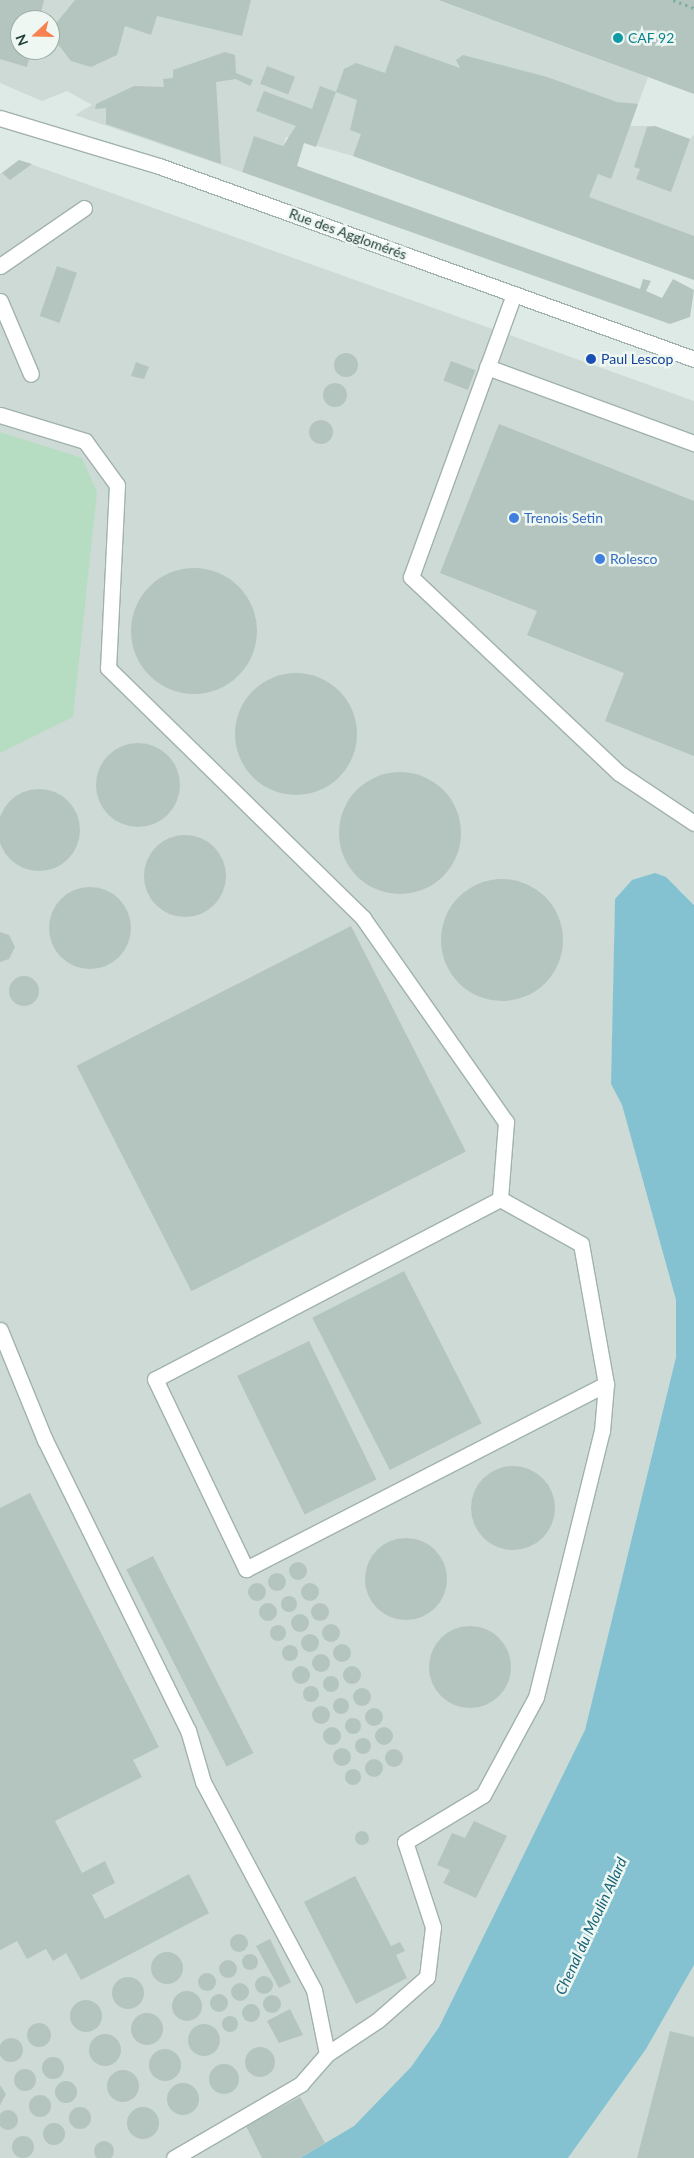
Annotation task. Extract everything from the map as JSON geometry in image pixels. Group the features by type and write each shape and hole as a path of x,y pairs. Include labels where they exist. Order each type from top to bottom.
{"street":[{"name":"Rue des Agglomérés","path":"0,118 159,166 694,359"},
{"path":"0,266 84,208"},
{"path":"514,294 411,578 620,773 694,823"},
{"path":"0,301 32,374"},
{"path":"487,367 694,443"},
{"path":"0,415 85,441 117,485 108,668 363,918 506,1122 500,1199"},
{"path":"174,2158 301,2084 327,2054 378,2020 427,1977 433,1927 406,1842 483,1795 536,1696 602,1432 606,1384 581,1244 500,1199"},
{"path":"500,1199 155,1379 246,1569 606,1384"},
{"path":"0,1330 45,1440 188,1730 203,1782 314,1990 327,2054"}],"path":[{"path":"673,0 694,8"}],"shaded area":[{"path":"0,0 437,0 648,77 630,126 655,126 690,139 694,135 694,280 353,156 286,137 283,146 254,136 242,172 75,115 92,105 67,91 42,101 0,83"},
{"path":"19,160 694,401 694,905 680,890 632,880 615,899 611,1084 622,1105 676,1300 676,1357 585,1731 439,2027 411,2067 354,2126 300,2158 0,2158 0,174"},
{"path":"694,1965 694,2158 568,2158 646,2049"}],"green space":[{"path":"0,432 82,458 97,492 73,717 0,753"}],"water":[{"name":"Chenal du Moulin Allard","path":"655,873 666,877 694,905 694,1965 646,2049 568,2158 300,2158 354,2126 411,2067 439,2027 585,1730 676,1357 676,1300 622,1105 611,1084 615,899 632,880"}],"building":[{"path":"0,0 44,0 42,10 10,10 10,60 29,60 27,67 0,59"},
{"path":"75,0 251,0 242,36 157,16 151,35 125,26 117,55 91,67 71,61 60,47 60,18"},
{"name":"CAF 92","path":"438,0 694,0 694,94 648,77"},
{"path":"395,45 460,68 456,60 463,55 547,77 617,102 638,104 611,179 598,174 589,197 694,236 694,280 353,156 361,134 350,130 357,100 336,92 344,69 356,63 385,73"},
{"path":"225,52 235,55 236,73 253,80 250,86 236,79 216,82 221,164 106,124 106,108 95,109 96,104 134,86 164,87 163,79 173,78 173,70"},
{"path":"267,66 295,77 288,94 260,84"},
{"path":"320,86 336,92 316,147 304,143 297,166 640,289 643,279 651,281 646,291 662,298 673,279 694,290 690,317 670,324 242,172 254,136 283,146 296,126 256,111 264,91 312,109"},
{"path":"655,126 690,139 671,192 636,179 640,169 634,167 647,127"},
{"path":"19,160 32,164 10,180 2,173"},
{"path":"57,266 77,273 60,323 40,316"},
{"path":"346,353 354,357 358,365 354,373 346,377 338,373 334,365 338,357"},
{"path":"451,361 475,370 468,390 443,381"},
{"path":"136,362 149,367 144,379 131,376"},
{"path":"335,383 340,384 346,390 346,400 340,406 335,407 330,406 324,400 323,395 324,390 330,384"},
{"path":"321,420 330,423 333,432 330,441 321,444 312,441 309,432 312,423"},
{"path":"499,424 694,501 694,756 605,721 624,673 527,635 537,611 440,573"},
{"path":"194,568 218,572 239,586 253,607 257,631 253,655 239,676 218,690 194,694 170,690 149,676 135,655 131,631 135,607 149,586 170,572"},
{"path":"296,673 308,674 319,678 330,683 339,691 347,700 352,711 356,722 356,746 352,757 347,768 339,777 330,785 319,790 308,794 296,795 284,794 273,790 262,785 253,777 245,768 240,757 236,746 235,734 236,722 240,711 245,700 253,691 262,683 273,678 284,674"},
{"path":"138,743 154,746 168,755 177,769 180,785 177,801 168,815 154,824 138,827 122,824 108,815 99,801 96,785 99,769 108,755 122,746"},
{"path":"400,772 423,777 443,790 456,810 461,833 456,856 443,876 423,889 400,894 377,889 357,876 344,856 339,833 344,810 357,790 377,777"},
{"path":"39,789 55,792 68,801 77,814 80,830 77,846 68,859 55,868 39,871 23,868 10,859 1,846 -2,830 1,814 10,801 23,792"},
{"path":"185,835 201,838 214,847 223,860 226,876 223,892 214,905 201,914 185,917 169,914 156,905 147,892 144,876 147,860 156,847 169,838"},
{"path":"502,879 514,880 525,884 536,889 545,897 553,906 558,917 562,928 562,952 558,963 553,974 545,983 536,991 525,996 514,1000 502,1001 490,1000 479,996 468,991 459,983 451,974 446,963 442,952 441,940 442,928 446,917 451,906 459,897 468,889 479,884 490,880"},
{"path":"90,887 106,890 119,899 128,912 131,928 128,944 119,957 106,966 90,969 74,966 61,957 52,944 49,928 52,912 61,899 74,890"},
{"path":"351,926 466,1151 191,1291 77,1066"},
{"path":"0,932 9,935 15,947 9,959 0,962"},
{"path":"24,976 30,977 38,985 38,997 30,1005 24,1006 18,1005 10,997 9,991 10,985 18,977"},
{"path":"404,1271 482,1423 390,1470 312,1318"},
{"path":"309,1341 377,1479 305,1514 237,1376"},
{"path":"513,1466 536,1473 548,1485 555,1508 548,1531 536,1543 513,1550 490,1543 478,1531 471,1508 478,1485 490,1473"},
{"path":"30,1493 159,1747 133,1760 142,1777 55,1821 82,1873 105,1861 115,1883 92,1895 105,1919 189,1874 209,1913 81,1980 66,1953 53,1961 46,1949 27,1959 17,1941 0,1950 0,1508"},
{"path":"406,1538 422,1541 435,1550 444,1563 447,1579 444,1595 435,1608 422,1617 406,1620 390,1617 377,1608 368,1595 365,1579 368,1563 377,1550 390,1541"},
{"path":"153,1556 253,1753 227,1767 126,1570"},
{"path":"298,1562 304,1565 307,1571 304,1577 298,1580 292,1577 289,1571 292,1565"},
{"path":"277,1573 283,1576 286,1582 283,1588 277,1591 271,1588 268,1582 271,1576"},
{"path":"257,1583 263,1586 266,1592 263,1598 257,1601 251,1598 248,1592 251,1586"},
{"path":"310,1583 316,1586 319,1592 316,1598 310,1601 304,1598 301,1592 304,1586"},
{"path":"286,1596 292,1596 297,1601 295,1610 286,1612 281,1607 281,1601"},
{"path":"268,1603 274,1606 277,1612 274,1618 268,1621 262,1618 259,1612 262,1606"},
{"path":"320,1603 326,1606 329,1612 326,1618 320,1621 314,1618 311,1612 314,1606"},
{"path":"300,1614 306,1617 309,1623 306,1629 300,1632 294,1629 291,1623 294,1617"},
{"path":"331,1624 337,1627 340,1633 337,1639 331,1642 325,1639 322,1633 325,1627"},
{"path":"275,1625 281,1625 286,1630 284,1639 275,1641 270,1636 270,1630"},
{"path":"470,1626 486,1629 499,1638 508,1651 511,1667 508,1683 499,1696 486,1705 470,1708 454,1705 441,1696 432,1683 429,1667 432,1651 441,1638 454,1629"},
{"path":"310,1634 316,1637 319,1643 316,1649 310,1652 304,1649 301,1643 304,1637"},
{"path":"342,1644 348,1647 351,1653 348,1659 342,1662 336,1659 333,1653 336,1647"},
{"path":"287,1645 293,1645 298,1650 296,1659 287,1661 282,1656 282,1650"},
{"path":"321,1654 327,1657 330,1663 327,1669 321,1672 315,1669 312,1663 315,1657"},
{"path":"301,1666 307,1669 310,1675 307,1681 301,1684 295,1681 292,1675 295,1669"},
{"path":"352,1666 358,1669 361,1675 358,1681 352,1684 346,1681 343,1675 346,1669"},
{"path":"328,1676 334,1676 339,1681 337,1690 328,1692 323,1687 323,1681"},
{"path":"308,1686 314,1686 319,1691 317,1700 308,1702 303,1697 303,1691"},
{"path":"362,1688 368,1691 371,1697 368,1703 362,1706 356,1703 353,1697 356,1691"},
{"path":"338,1698 344,1698 349,1703 347,1712 338,1714 333,1709 333,1703"},
{"path":"321,1706 327,1709 330,1715 327,1721 321,1724 315,1721 312,1715 315,1709"},
{"path":"374,1708 380,1711 383,1717 380,1723 374,1726 368,1723 365,1717 368,1711"},
{"path":"350,1718 356,1718 361,1723 359,1732 350,1734 345,1729 345,1723"},
{"path":"332,1727 338,1730 341,1736 338,1742 332,1745 326,1742 323,1736 326,1730"},
{"path":"384,1727 390,1730 393,1736 390,1742 384,1745 378,1742 375,1736 378,1730"},
{"path":"360,1738 366,1738 371,1743 369,1752 360,1754 355,1749 355,1743"},
{"path":"342,1748 348,1751 351,1757 348,1763 342,1766 336,1763 333,1757 336,1751"},
{"path":"394,1749 400,1752 403,1758 400,1764 394,1767 388,1764 385,1758 388,1752"},
{"path":"374,1759 380,1762 383,1768 380,1774 374,1777 368,1774 365,1768 368,1762"},
{"path":"350,1769 356,1769 361,1774 359,1783 350,1785 345,1780 345,1774"},
{"path":"474,1821 507,1836 476,1898 443,1883 450,1870 437,1865 452,1833 465,1838"},
{"path":"359,1831 365,1831 369,1838 365,1845 359,1845 355,1841 355,1835"},
{"path":"355,1876 391,1946 400,1942 405,1951 396,1955 407,1978 356,2004 304,1902"},
{"path":"239,1934 245,1937 248,1943 245,1949 239,1952 233,1949 230,1943 233,1937"},
{"path":"270,1939 291,1982 279,1988 256,1946"},
{"path":"167,1952 173,1953 178,1957 182,1962 182,1974 178,1979 173,1983 167,1984 161,1983 156,1979 152,1974 151,1968 152,1962 156,1957 161,1953"},
{"path":"247,1954 253,1954 258,1959 256,1968 247,1970 242,1965 242,1959"},
{"path":"228,1960 234,1963 237,1969 234,1975 228,1978 222,1975 219,1969 222,1963"},
{"path":"207,1973 213,1976 216,1982 213,1988 207,1991 201,1988 198,1982 201,1976"},
{"path":"264,1976 270,1979 273,1985 270,1991 264,1994 258,1991 255,1985 258,1979"},
{"path":"128,1977 134,1978 139,1982 143,1987 143,1999 139,2004 134,2008 128,2009 122,2008 117,2004 113,1999 112,1993 113,1987 117,1982 122,1978"},
{"path":"240,1983 246,1986 249,1992 246,1998 240,2001 234,1998 231,1992 234,1986"},
{"path":"187,1991 198,1995 202,2006 198,2017 187,2021 176,2017 172,2006 176,1995"},
{"path":"219,1994 225,1997 228,2003 225,2009 219,2012 213,2009 210,2003 213,1997"},
{"path":"272,1995 278,1998 281,2004 278,2010 272,2013 266,2010 263,2004 266,1998"},
{"path":"86,2000 92,2001 97,2005 101,2010 101,2022 97,2027 92,2031 86,2032 80,2031 75,2027 71,2022 70,2016 71,2010 75,2005 80,2001"},
{"path":"251,2004 257,2007 260,2013 257,2019 251,2022 245,2019 242,2013 245,2007"},
{"path":"290,2009 303,2035 279,2043 267,2021"},
{"path":"147,2013 153,2014 158,2018 162,2023 162,2035 158,2040 153,2044 147,2045 141,2044 136,2040 132,2035 131,2029 132,2023 136,2018 141,2014"},
{"path":"227,2016 233,2016 238,2021 236,2030 227,2032 222,2027 222,2021"},
{"path":"39,2023 44,2024 50,2030 50,2040 44,2046 39,2047 34,2046 28,2040 27,2035 28,2030 34,2024"},
{"path":"204,2024 215,2029 220,2040 215,2051 204,2056 193,2051 188,2040 193,2029"},
{"path":"670,2031 694,2037 694,2158 637,2158"},
{"path":"105,2034 111,2035 116,2039 120,2044 120,2056 116,2061 111,2065 105,2066 99,2065 94,2061 90,2056 89,2050 90,2044 94,2039 99,2035"},
{"path":"11,2038 19,2042 23,2050 19,2058 11,2062 3,2058 -1,2050 3,2042"},
{"path":"260,2047 271,2051 275,2062 271,2073 260,2077 249,2073 245,2062 249,2051"},
{"path":"165,2049 171,2050 176,2054 180,2059 180,2071 176,2076 171,2080 165,2081 159,2080 154,2076 150,2071 149,2065 150,2059 154,2054 159,2050"},
{"path":"53,2057 61,2060 64,2068 61,2076 53,2079 45,2076 42,2068 45,2060"},
{"path":"224,2064 235,2068 239,2079 235,2090 224,2094 213,2090 209,2079 213,2068"},
{"path":"25,2069 33,2072 36,2080 33,2088 25,2091 17,2088 14,2080 17,2072"},
{"path":"123,2070 129,2071 134,2075 138,2080 138,2092 134,2097 129,2101 123,2102 117,2101 112,2097 108,2092 107,2086 108,2080 112,2075 117,2071"},
{"path":"66,2081 74,2084 77,2092 74,2100 66,2103 58,2100 55,2092 58,2084"},
{"path":"183,2083 189,2084 194,2088 198,2093 198,2105 194,2110 189,2114 183,2115 177,2114 172,2110 168,2105 167,2099 168,2093 172,2088 177,2084"},
{"path":"0,2085 6,2094 0,2105"},
{"path":"40,2095 48,2098 51,2106 48,2114 40,2117 32,2114 29,2106 32,2098"},
{"path":"300,2097 325,2143 300,2158 262,2158 246,2126"},
{"path":"80,2107 88,2110 91,2118 88,2126 80,2129 72,2126 69,2118 72,2110"},
{"path":"143,2107 154,2112 159,2123 154,2134 143,2139 132,2134 127,2123 132,2112"},
{"path":"8,2110 15,2113 18,2120 15,2127 8,2130 1,2127 -2,2120 1,2113"},
{"path":"54,2123 62,2126 65,2134 62,2142 54,2145 46,2142 43,2134 46,2126"},
{"path":"23,2136 31,2139 34,2147 31,2155 23,2158 15,2155 12,2147 15,2139"},
{"path":"104,2141 111,2144 114,2151 111,2158 104,2161 97,2158 94,2151 97,2144"}],"place":[{"name":"CAF 92","path":"618,38"},
{"name":"Paul Lescop","path":"591,359"},
{"name":"Trenois Setin","path":"514,518"},
{"name":"Rolesco","path":"600,559"}]}
